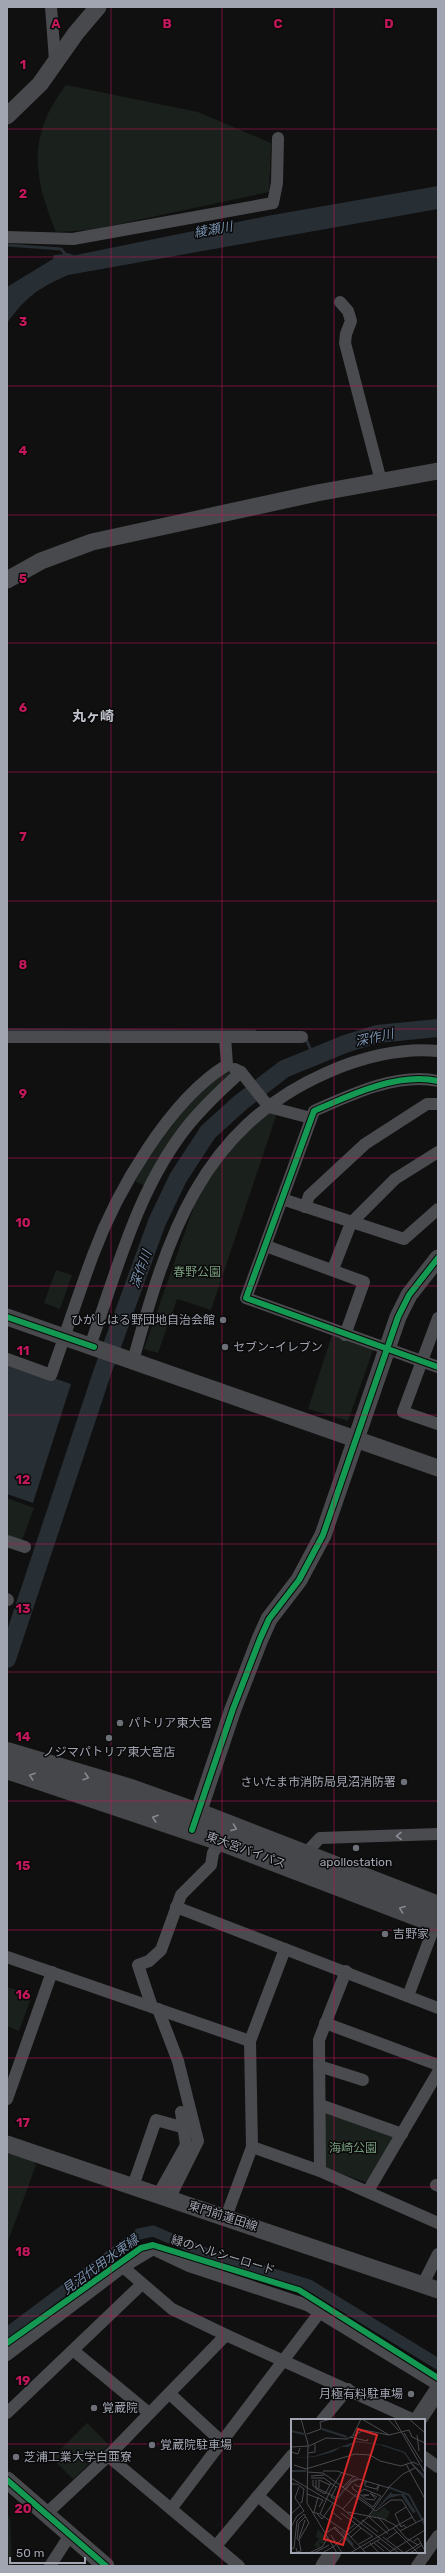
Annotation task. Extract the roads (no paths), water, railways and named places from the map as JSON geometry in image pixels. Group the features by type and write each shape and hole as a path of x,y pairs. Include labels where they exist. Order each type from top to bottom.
{"highway":[{"name":"東大宮バイパス","path":"7,1753 131,1790 195,1822 221,1840 437,1918"},
{"name":"東大宮バイパス","path":"7,1768 304,1855 437,1918"}],"street":[{"path":"51,7 55,60"},
{"path":"7,116 40,84 55,60 98,7"},
{"path":"7,237 73,239 273,203 277,183 278,138"},
{"path":"340,302 348,311 351,321 346,334 345,343 382,481"},
{"path":"7,580 41,561 92,542 382,481 438,471"},
{"path":"7,1037 302,1037"},
{"path":"225,1037 226,1065"},
{"path":"131,1360 169,1250 195,1188 213,1161 245,1124 294,1087 341,1066 377,1056 427,1050 438,1052"},
{"path":"226,1065 241,1072 269,1107 311,1118"},
{"path":"7,1359 51,1375 93,1254 138,1165 152,1143 185,1100 210,1075 226,1065"},
{"path":"92,1347 144,1199 163,1162 189,1124 241,1072"},
{"path":"438,1081 424,1078 364,1089 314,1111 246,1298 386,1350 438,1367"},
{"path":"305,1207 309,1196 365,1144 427,1104 438,1104"},
{"path":"333,1269 350,1223 395,1179 438,1152"},
{"path":"282,1199 350,1223 404,1239 438,1209"},
{"path":"266,1246 333,1269 364,1282 345,1335"},
{"path":"195,1822 233,1709 260,1639 269,1619 312,1557 323,1535 386,1350 409,1295 438,1258"},
{"path":"7,1317 438,1468"},
{"path":"438,1318 403,1412 438,1424"},
{"path":"7,1541 25,1547"},
{"path":"304,1855 320,1838 438,1834"},
{"path":"163,2197 198,2141 178,2061 138,1965 149,1960 161,1950 180,1895 211,1865 213,1853 221,1840"},
{"path":"176,1907 346,1971 438,2008"},
{"path":"408,1996 437,1918"},
{"path":"226,2217 252,2147 250,2041 285,1949"},
{"path":"7,1957 250,2041"},
{"path":"320,2171 319,2040 346,1971"},
{"path":"7,2099 52,1972"},
{"path":"325,2023 438,2065"},
{"path":"319,2066 363,2080"},
{"path":"368,2191 438,2072"},
{"path":"320,2105 402,2134"},
{"path":"163,2197 186,2145 185,2128 181,2112"},
{"path":"133,2186 156,2120 185,2128"},
{"name":"東門前蓮田線","path":"7,2144 430,2287"},
{"path":"252,2147 320,2171 438,2223"},
{"path":"7,2355 123,2268 153,2249 189,2266 307,2305 438,2385"},
{"path":"430,2287 438,2254"},
{"path":"123,2268 141,2285 172,2308 226,2335 412,2419"},
{"path":"7,2413 74,2351 141,2285"},
{"path":"171,2509 320,2312"},
{"path":"46,2514 108,2456 226,2335"},
{"path":"74,2351 149,2413"},
{"path":"323,2419 348,2389"},
{"path":"419,2419 438,2390"},
{"path":"170,2394 221,2441"},
{"path":"108,2456 239,2566"},
{"path":"216,2546 291,2456"},
{"path":"425,2458 438,2467"},
{"path":"7,2480 106,2566"},
{"path":"258,2496 291,2524"},
{"path":"50,2566 70,2535"},
{"path":"417,2566 437,2539"}],"water":[{"name":"綾瀬川","path":"438,186 438,209 68,275 33,294 7,323 7,287 53,259 54,255 65,254 71,256 267,216"},
{"path":"7,1362 71,1384 33,1503 7,1494"}],"waterway":[{"path":"7,245 61,249 65,254 72,256"},
{"name":"深作川","path":"7,1659 102,1373 157,1222 178,1178 208,1132 240,1103 284,1069 345,1044 377,1034 438,1028"},
{"path":"7,1030 255,1031"},
{"path":"305,1037 314,1057"},
{"name":"見沼代用水東縁","path":"7,2333 139,2234 153,2231 205,2253 309,2285 438,2364"}],"place":[{"name":"ひがしはる野団地自治会館","path":"223,1320"},
{"name":"セブン-イレブン","path":"225,1347"},
{"name":"パトリア東大宮","path":"120,1723"},
{"name":"ノジマパトリア東大宮店","path":"109,1738"},
{"name":"さいたま市消防局見沼消防署","path":"404,1782"},
{"name":"apollostation","path":"356,1848"},
{"name":"吉野家","path":"385,1934"},
{"name":"月極有料駐車場","path":"411,2394"},
{"name":"覚蔵院","path":"94,2408"},
{"name":"覚蔵院駐車場","path":"152,2445"},
{"name":"芝浦工業大学白亜寮","path":"16,2457"}],"district":[{"name":"丸ヶ崎","path":"93,716"}],"park label":[{"name":"春野公園","path":"197,1272"},
{"name":"海崎公園","path":"353,2148"}]}
